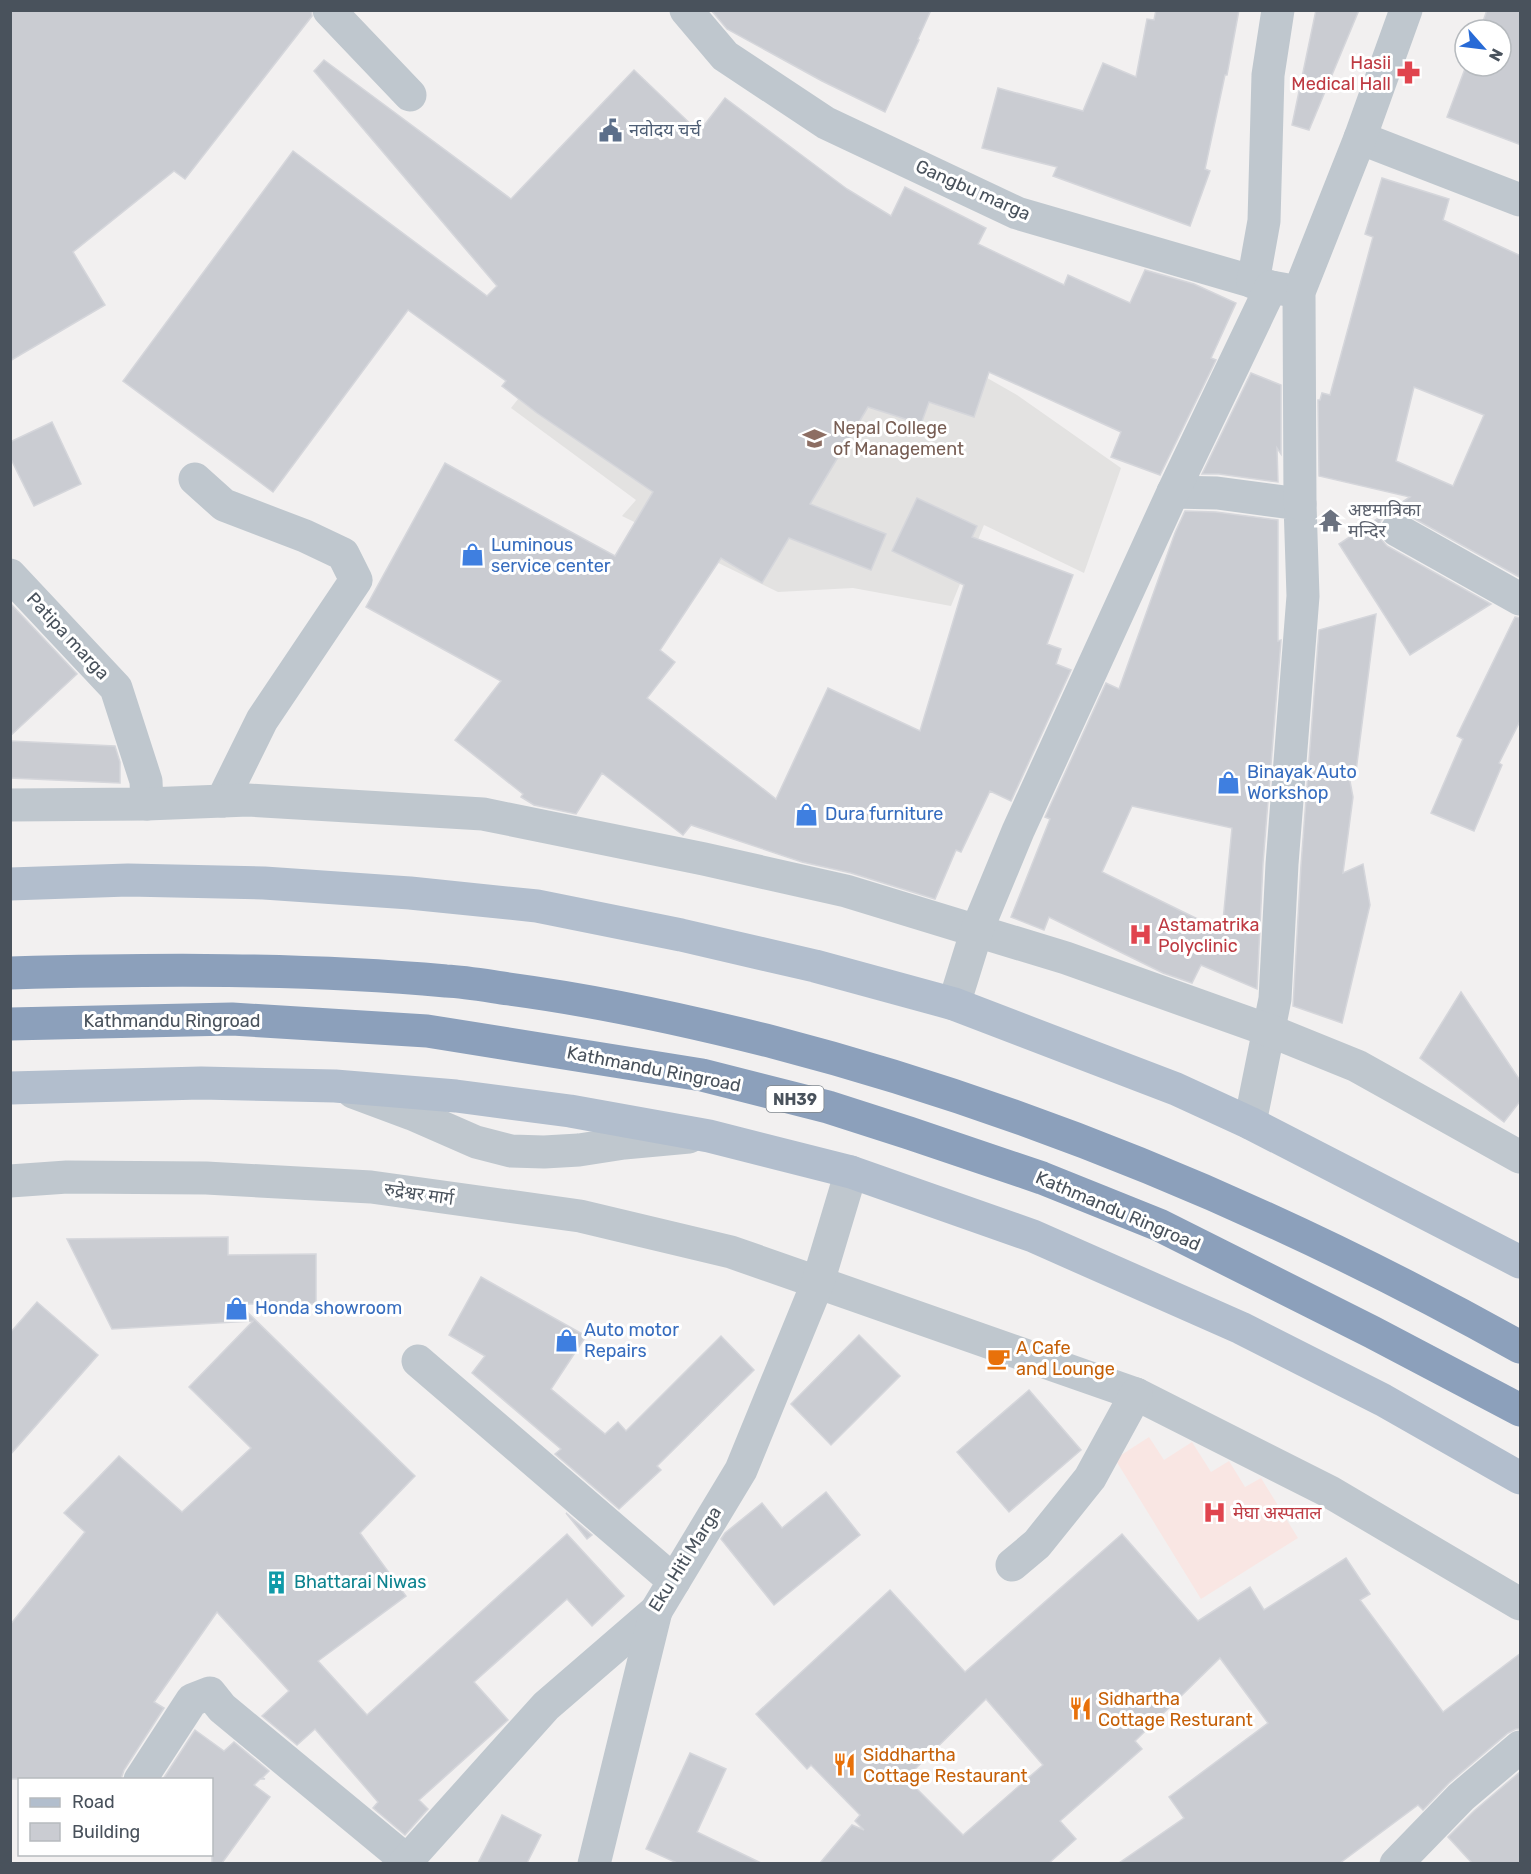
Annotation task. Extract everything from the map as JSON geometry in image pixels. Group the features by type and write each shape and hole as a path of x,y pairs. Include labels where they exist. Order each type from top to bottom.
{"highway":[{"path":"10,973 147,970 281,971 448,981 546,994 638,1010 719,1028 859,1065 996,1109 1117,1154 1245,1209 1354,1260 1521,1347"},
{"name":"Kathmandu Ringroad","path":"10,1024 232,1018 427,1031 702,1075 828,1107 1042,1178 1159,1225 1521,1410"}],"main road":[{"path":"10,884 128,880 264,883 410,893 537,906 681,935 815,966 954,1004 1176,1089 1250,1123 1521,1262"},
{"path":"10,1088 201,1083 335,1086 456,1096 558,1109 709,1136 851,1172 1033,1236 1241,1328 1383,1400 1521,1478"}],"street":[{"path":"329,10 410,95"},
{"name":"Gangbu marga","path":"686,10 725,56 826,123 1017,213 1274,287"},
{"path":"1250,1123 1275,999 1282,864 1304,596 1300,504 1264,221 1268,75 1278,10"},
{"path":"954,1004 976,930 1018,831 1173,492 1274,287 1360,138 1406,10"},
{"path":"1360,138 1521,200"},
{"path":"195,479 224,505 305,536 343,554 356,580 262,720 222,801"},
{"path":"1173,492 1217,494 1300,504"},
{"path":"1397,530 1521,599"},
{"name":"Patipa marga","path":"10,575 116,688 146,781 147,804"},
{"path":"10,805 147,804 248,800 483,814 704,859 846,891 1066,958 1268,1030 1357,1066 1521,1157"},
{"path":"335,1086 412,1114 476,1142 511,1151 579,1150 624,1143 709,1136"},
{"name":"Eku Hiti Marga","path":"405,1862 546,1706 656,1611 741,1470 818,1282 851,1172"},
{"name":"रुद्रेश्वर मार्ग","path":"10,1181 67,1178 206,1178 371,1187 580,1216 731,1252 1136,1394 1330,1492 1521,1604"},
{"path":"418,1361 674,1581"},
{"path":"1012,1565 1037,1544 1090,1478 1136,1394"},
{"path":"594,1863 656,1611"},
{"path":"141,1778 192,1700 210,1693 222,1708 405,1862"},
{"path":"1396,1863 1461,1797 1521,1747"}],"shaded area":[{"name":"Nepal College of Management","path":"583,316 910,334 1017,395 1121,468 1084,573 984,525 951,606 853,588 778,592 622,516 636,500 511,408"},
{"name":"मेघा अस्पताल","path":"1149,1437 1164,1460 1192,1442 1211,1472 1229,1461 1245,1487 1261,1478 1298,1538 1201,1599 1115,1459"}],"building":[{"path":"10,10 311,10 312,16 185,179 174,171 73,252 105,305 10,361"},
{"path":"711,10 931,10 885,112 822,81 727,29"},
{"path":"1156,10 1239,10 1227,75 1225,75 1205,169 1210,171 1190,226 1053,176 1057,167 982,148 998,88 1083,111 1103,63 1136,77 1147,19 1154,20"},
{"path":"1316,10 1359,10 1309,130 1292,125"},
{"path":"1487,10 1521,10 1521,145 1447,117 1462,78 1513,78 1513,18 1484,18"},
{"path":"324,60 511,199 634,70 699,132 725,98 847,189 891,216 905,187 986,228 978,244 1064,285 1068,275 1130,303 1145,270 1194,284 1236,303 1211,358 1216,360 1160,475 1111,457 1121,432 989,372 974,417 929,402 921,424 868,407 810,504 886,534 871,570 789,538 762,583 721,558 660,650 675,662 647,698 776,799 828,688 920,731 964,585 892,551 917,498 977,526 972,537 1073,575 1047,644 1061,649 1056,664 1071,670 1011,801 990,791 961,852 956,850 935,899 851,873 802,862 691,825 683,835 602,773 576,814 534,805 521,797 523,794 455,740 501,681 366,607 445,463 615,556 653,492 537,413 502,386 506,381 408,310 273,492 123,381 293,151 487,296 497,286 314,71"},
{"path":"1382,178 1449,199 1443,220 1521,256 1521,578 1406,514 1396,511 1387,514 1381,520 1378,530 1387,546 1491,604 1410,655 1339,544 1410,497 1319,476 1318,400 1322,393 1330,395 1373,237 1365,234","holes":["1414,387 1484,415 1453,486 1396,461"]},
{"path":"1251,373 1281,385 1281,454 1277,448 1278,482 1202,474"},
{"path":"52,422 81,484 34,506 10,457 10,442"},
{"path":"1185,511 1216,512 1278,520 1278,641 1281,640 1263,863 1257,989 1201,965 1192,983 1163,973 1049,917 1044,930 1011,917 1050,819 1045,817 1106,683 1119,689","holes":["1132,806 1232,828 1222,931 1102,872"]},
{"path":"10,603 77,674 10,736"},
{"path":"1376,614 1355,779 1349,776 1353,797 1343,873 1363,864 1370,905 1342,1023 1293,1006 1319,630"},
{"path":"1515,617 1521,618 1521,719 1499,763 1502,765 1474,831 1431,813 1463,739 1457,736"},
{"path":"10,741 115,746 120,762 120,783 10,778"},
{"path":"1461,992 1521,1082 1521,1100 1504,1122 1420,1058"},
{"path":"228,1237 228,1255 316,1254 316,1304 239,1304 415,1476 360,1533 406,1596 318,1661 367,1715 567,1534 624,1596 592,1626 567,1599 474,1682 508,1720 419,1800 428,1809 405,1835 373,1808 378,1802 315,1729 297,1745 262,1716 289,1691 217,1612 154,1702 164,1708 124,1770 121,1778 10,1779 10,1625 85,1532 64,1513 119,1456 182,1512 251,1448 189,1387 253,1321 112,1329 67,1239"},
{"path":"481,1277 586,1336 551,1389 605,1434 618,1422 626,1431 721,1336 754,1370 657,1466 661,1470 619,1509 555,1454 561,1449 472,1373 485,1356 449,1335"},
{"path":"37,1302 98,1355 10,1455 10,1333"},
{"path":"859,1335 900,1376 831,1445 791,1404"},
{"path":"1029,1390 1081,1450 1009,1512 957,1452"},
{"path":"826,1492 860,1535 774,1605 721,1539 725,1533 762,1503 782,1528"},
{"path":"566,1513 592,1535 587,1539"},
{"path":"1122,1534 1198,1621 1250,1587 1264,1610 1346,1558 1370,1594 1360,1600 1443,1712 1521,1653 1521,1729 1508,1733 1449,1783 1423,1810 1418,1805 1340,1863 1119,1863 1184,1818 1169,1797 1268,1723 1220,1658 1135,1741 1142,1749 1060,1821 1076,1839 1049,1863 820,1863 852,1825 864,1830 855,1821 860,1815 811,1765 807,1769 756,1714 890,1590 965,1672","holes":["986,1699 1043,1765 963,1835 906,1778"]},
{"path":"195,1730 224,1751 234,1742 269,1771 262,1778 265,1779 260,1779 254,1785 270,1797 222,1863 212,1863 213,1778 164,1778"},
{"path":"690,1753 726,1769 697,1832 761,1863 677,1863 646,1849"},
{"path":"1521,1771 1521,1863 1472,1863 1448,1837 1474,1811"},
{"path":"502,1815 541,1835 527,1863 478,1863"}],"place":[{"name":"Hasii Medical Hall","path":"1409,73"},
{"name":"नवोदय चर्च","path":"611,130"},
{"name":"Nepal College of Management","path":"815,438"},
{"name":"अष्टमात्रिका मन्दिर","path":"1330,520"},
{"name":"Luminous service center","path":"473,555"},
{"name":"Binayak Auto Workshop","path":"1229,782"},
{"name":"Dura furniture","path":"807,814"},
{"name":"Astamatrika Polyclinic","path":"1140,935"},
{"name":"Honda showroom","path":"237,1308"},
{"name":"Auto motor Repairs","path":"566,1340"},
{"name":"A Cafe and Lounge","path":"998,1358"},
{"name":"मेघा अस्पताल","path":"1215,1513"},
{"name":"Bhattarai Niwas","path":"276,1582"},
{"name":"Sidhartha Cottage Resturant","path":"1080,1709"},
{"name":"Siddhartha Cottage Restaurant","path":"845,1765"}]}
